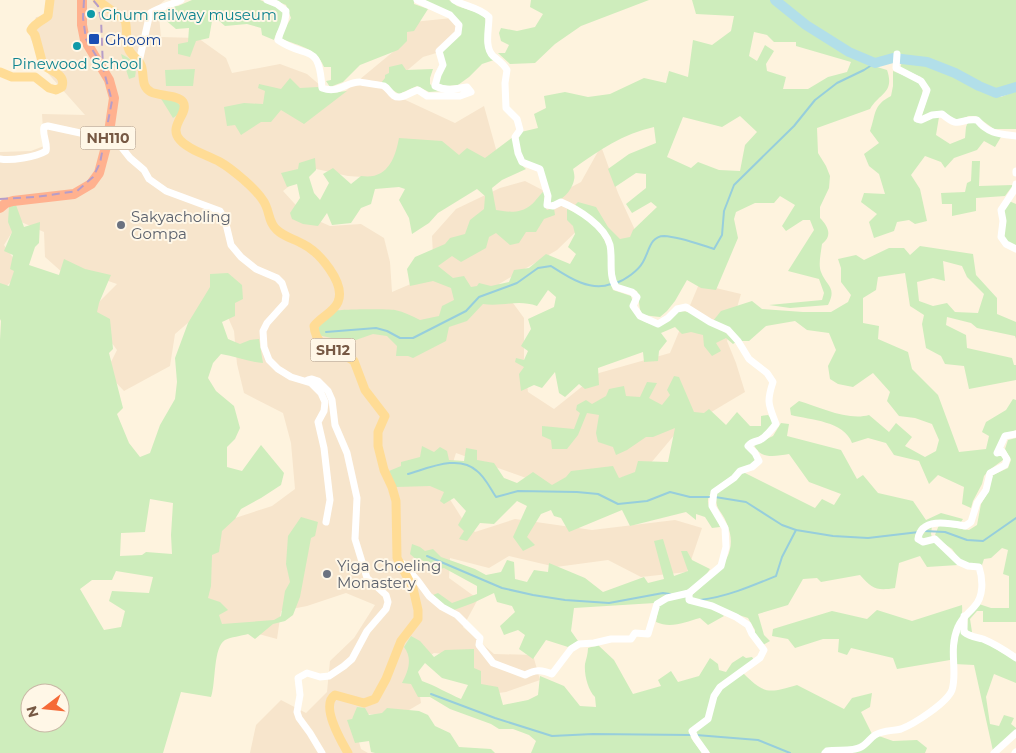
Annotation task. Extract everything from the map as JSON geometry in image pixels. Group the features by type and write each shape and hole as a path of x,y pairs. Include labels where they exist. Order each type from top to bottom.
{"highway":[{"name":"NH110","path":"0,208 6,203 74,194 91,184 99,173 114,98 109,80 85,40 82,25 82,0"}],"main road":[{"path":"0,72 12,77 35,77 49,88 56,90 62,87 64,82 62,76 43,65 35,35 31,30 34,25 42,22 48,16 50,0"},
{"name":"SH12","path":"97,0 125,20 129,50 141,66 145,87 150,92 162,96 179,98 184,104 176,128 179,140 187,146 221,162 245,181 263,201 272,225 277,231 314,250 335,278 340,291 339,301 314,326 316,335 322,344 354,361 370,397 384,413 385,419 378,434 378,446 381,461 395,494 397,558 413,588 418,619 401,641 386,679 375,699 364,703 335,695 330,700 332,720 348,753"}],"street":[{"path":"138,62 150,14 161,6 173,4 181,0"},
{"path":"267,0 277,4 286,11 286,22 278,40 285,45 316,57 321,69 322,88 330,91 360,82 384,86 392,96 400,97 408,92 418,90 428,96 460,96 471,92 467,87 441,89 435,86 443,65 439,51 458,33 459,25 450,15 417,0"},
{"path":"397,558 429,596 442,607 457,615 480,638 479,645 493,664 525,675 543,670 552,674 570,649 579,644 611,639 631,639 635,633 648,634 657,604 667,598 689,594 721,566 726,547 725,528 712,506 714,492 734,478 740,471 752,467 759,461 755,453 748,446 751,442 760,440 770,433 776,424 769,410 769,396 773,382 767,373 749,359 738,341 728,330 710,322 686,307 676,309 668,318 658,324 640,316 634,306 637,298 632,292 616,287 612,282 610,244 603,232 589,218 573,207 561,202 553,206 547,205 548,196 540,169 522,162 518,152 515,137 520,130 517,119 506,108 508,70 502,61 493,56 488,48 489,17 482,10 466,6 454,0"},
{"path":"897,54 896,68 921,82 926,90 917,119 921,120 932,115 942,114 951,122 960,123 970,119 977,120 984,128 994,134 1016,136"},
{"path":"0,159 8,161 39,156 46,151 47,146 43,131 44,127 48,126 106,138 119,144 158,186 166,191 220,211 225,220 231,245 256,269 276,278 282,283 286,295 285,303 267,323 263,331 264,347 269,360 278,369 291,377 311,383 325,402 324,411 318,422 324,448 330,500 326,522"},
{"path":"1016,184 1015,189 1001,210 1003,221 1001,237 1006,244 1016,249"},
{"path":"302,380 312,379 318,381 328,391 332,400 335,425 347,453 357,498 355,539 367,578 386,595 388,602 386,609 367,631 352,659 344,666 329,676 320,678 307,673 298,678 300,695 297,712 322,753"},
{"path":"826,753 827,751 837,749 860,748 874,735 900,729 920,721 951,693 954,681 952,649 957,628 964,616 980,600 982,576 979,567 968,566 958,562 935,540 923,542 918,539 919,532 925,526 950,523 965,526 971,522 977,503 986,490 990,474 1005,466 1007,459 1002,451 997,453 1005,436 1016,434"},
{"path":"689,594 689,600 692,602 712,606 748,625 764,650 760,658 720,687 714,696 708,719 692,731 706,753"},
{"path":"964,616 964,632 968,636 982,639 1005,650 1016,658"},
{"path":"994,753 1016,733"}],"shaded area":[{"path":"47,0 165,0 158,6 161,37 198,38 226,58 232,73 280,64 307,74 336,99 394,51 413,22 462,17 463,45 423,57 384,90 455,123 484,106 499,160 391,179 348,176 312,168 283,191 305,215 330,226 361,224 384,238 390,262 392,292 434,274 432,236 456,209 500,188 525,181 554,196 581,182 601,146 618,193 640,241 609,249 587,221 557,250 499,284 524,318 524,362 528,392 554,409 599,373 670,353 699,284 741,294 727,341 745,392 676,433 645,470 584,489 543,484 456,453 444,490 463,520 475,532 515,519 592,530 675,520 702,528 687,572 641,577 608,560 556,567 509,556 489,568 450,558 449,578 478,599 463,627 494,654 533,655 540,680 506,692 483,695 465,656 434,653 415,665 421,703 397,717 368,714 352,718 361,749 368,753 250,753 256,725 281,700 306,713 327,692 330,661 354,638 375,605 346,593 307,606 281,611 277,639 233,627 204,625 203,558 229,520 272,506 295,489 291,443 283,413 244,393 237,364 234,331 223,306 204,309 175,334 170,366 124,391 106,372 117,350 100,327 93,308 117,284 88,274 63,273 45,257 44,232 19,221 4,245 23,272 4,288 0,302 0,152 31,151 44,146 42,114 85,115 44,69 30,37 36,17 47,16"}],"green space":[{"path":"192,0 260,0 275,6 284,13 284,17 274,40 262,35 261,28 247,24 225,26 217,19 212,21 209,38 196,41 190,57 178,54 178,44 188,42 189,28 176,29 163,18 167,7 178,6"},
{"path":"274,0 414,0 414,4 428,9 414,31 407,32 407,41 398,50 360,65 343,82 330,87 326,81 331,80 331,67 324,67 317,56 307,48 282,39 283,32 291,18 286,5"},
{"path":"423,0 449,0 457,6 479,13 485,18 494,60 482,64 458,85 447,86 438,84 442,53 461,26"},
{"path":"531,0 649,0 581,26 555,44 535,63 510,64 498,53 505,53 509,45 501,41 499,33 501,28 517,31 535,27 543,14 530,7"},
{"path":"692,0 771,0 807,29 834,46 867,64 887,70 889,78 888,88 870,109 817,128 818,153 830,176 829,188 820,207 820,218 828,231 827,238 822,244 820,269 832,294 828,305 790,308 769,305 822,300 824,293 819,279 788,271 814,230 810,220 803,220 786,231 782,226 795,205 780,196 774,203 755,203 736,212 734,219 738,238 716,290 701,288 687,280 675,301 660,317 642,315 637,291 618,285 614,280 612,241 603,230 575,205 578,202 596,207 608,227 620,239 630,237 633,230 657,207 651,202 632,213 626,204 646,188 646,174 636,173 615,187 608,169 629,154 656,143 654,127 632,134 612,144 592,155 573,169 574,179 571,188 565,196 552,203 548,203 541,168 522,160 517,137 521,132 538,128 534,114 546,108 544,96 565,92 588,97 610,94 644,78 666,83 669,71 688,77 693,40 712,45 731,31 734,16 696,14","holes":["754,32 767,35 774,42 796,42 796,46 851,62 847,72 828,77 808,89 783,89 786,77 767,71 766,64 774,51 765,45 757,61 749,56","740,116 757,132 745,145 740,171 719,170 698,162 691,168 667,157 683,117 722,127"]},
{"path":"778,0 1016,0 1016,84 995,91 955,70 927,60 891,55 874,60 850,49 807,23"},
{"path":"121,54 128,58 135,66 135,77 129,79"},
{"path":"902,62 927,65 954,75 994,96 1001,97 1016,91 1016,129 994,129 976,116 951,120 942,111 921,118 927,99 921,77 900,68"},
{"path":"402,64 406,70 433,69 430,84 442,91 429,92 417,86 399,94 381,83 385,75 389,73 389,67"},
{"path":"195,69 193,86 166,86 165,70"},
{"path":"893,71 913,79 922,86 922,97 915,117 939,117 936,135 950,144 965,138 968,122 975,122 981,129 1001,137 995,147 984,141 977,150 954,158 945,168 941,162 925,156 911,175 920,189 927,221 915,224 909,220 897,222 894,231 874,238 869,222 877,214 861,202 864,193 885,194 879,174 869,166 864,154 879,143 870,131 878,107 885,99 891,96"},
{"path":"290,78 300,88 318,87 325,92 332,93 347,91 304,124 281,110 271,122 261,122 241,135 235,125 227,126 224,107 244,103 263,104 265,91 258,88 259,84 281,89"},
{"path":"160,97 173,99 181,106 179,114 173,118"},
{"path":"513,137 520,164 526,169 502,180 492,188 496,210 509,212 523,210 531,205 545,190 544,206 547,210 554,208 555,215 544,219 536,232 526,232 519,243 510,245 496,233 489,237 486,248 461,262 452,256 438,266 453,278 464,276 471,287 477,286 479,283 491,286 509,282 514,270 529,268 546,254 570,264 576,254 568,247 575,234 573,226 567,220 567,209 585,219 596,228 604,239 608,251 610,279 613,290 631,296 636,313 641,320 658,325 670,316 684,311 692,313 717,327 736,342 733,344 726,338 716,343 721,351 712,356 704,346 703,335 691,332 682,334 675,327 661,333 667,341 659,351 658,361 644,362 643,352 598,368 599,385 585,389 579,384 565,397 559,393 555,372 542,388 534,385 521,391 519,374 524,367 515,362 516,358 524,360 528,351 521,346 531,329 528,319 554,307 556,297 548,290 537,306 523,303 483,304 467,321 449,327 446,341 413,358 396,356 397,346 387,336 373,334 353,341 348,338 336,339 318,335 323,321 339,310 395,310 420,320 439,316 442,306 454,300 451,288 433,281 410,286 407,269 415,257 445,244 450,238 465,234 470,220 484,209 485,196 477,189 438,213 429,223 412,234 409,218 399,200 405,189 399,187 375,189 371,204 361,208 351,223 332,225 327,213 318,226 303,224 292,219 290,213 300,198 297,184 287,187 281,173 298,169 299,163 315,158 316,170 309,177 314,193 320,200 329,183 323,174 333,168 351,184 361,176 377,175 392,160 399,138 442,141 459,155 467,148 485,158"},
{"path":"972,161 980,161 979,186 1013,185 1005,196 976,198 976,211 952,216 952,204 942,204 941,193 965,192 967,183 971,181"},
{"path":"1009,201 1016,204 1016,246 1008,242 1003,235 1004,209"},
{"path":"16,205 24,227 40,222 39,243 35,247 29,265 59,275 64,259 85,269 111,275 97,312 110,319 113,349 109,353 123,408 117,414 129,443 140,457 150,453 160,425 175,399 177,382 175,358 188,323 210,287 210,274 228,273 242,285 243,299 235,303 235,316 222,322 228,339 240,344 259,339 263,363 221,354 213,363 208,378 216,391 234,406 240,428 235,439 227,447 227,467 242,471 261,445 284,473 281,485 241,509 235,519 222,531 219,552 212,555 211,586 208,598 220,602 228,610 219,615 222,624 274,620 281,616 285,591 290,582 286,564 288,536 301,517 318,522 315,536 311,538 300,597 293,615 285,621 273,624 255,639 248,634 227,639 221,644 218,650 211,697 181,692 163,753 0,753 0,283 9,286 14,271 10,269 13,255 4,251 12,232 8,222 9,207","holes":["150,499 173,503 172,554 146,552 142,555 120,556 121,533 145,532","116,571 153,577 149,593 112,591 109,601 125,611 121,627 104,630 80,589 92,580 112,580"]},
{"path":"920,246 973,254 976,275 997,298 997,314 1016,322 1016,339 1015,336 977,328 971,323 947,317 946,325 966,335 967,348 1012,358 1014,365 1016,365 1016,380 969,389 964,366 945,364 941,356 926,348 922,324 924,315 910,306 905,273 878,277 876,290 863,298 863,323 879,326 878,339 908,352 912,369 938,395 959,452 986,449 989,436 982,432 986,422 1006,410 1013,399 1016,400 1016,430 1008,434 999,455 1003,457 1003,460 984,476 971,508 962,504 964,487 938,475 929,484 919,461 894,455 886,443 868,438 852,443 842,430 834,426 817,420 791,415 790,408 799,401 843,415 869,415 889,432 896,423 912,437 905,446 925,457 936,451 939,440 932,424 915,418 899,416 887,401 890,392 873,373 853,387 838,384 830,379 828,366 836,350 829,333 807,330 795,321 766,326 749,341 740,341 713,321 721,311 752,301 762,309 831,312 848,302 851,295 841,282 841,268 838,259 856,255 864,260 889,248 904,248 910,255","holes":["943,261 962,266 967,277 984,294 978,313 955,312 947,303 933,306 919,301 917,282 933,278 945,281"]},
{"path":"674,376 679,377 694,412 704,413 709,409 726,425 737,412 750,426 761,426 761,416 768,415 774,422 768,432 752,440 755,460 753,464 726,480 709,497 709,506 717,517 720,527 712,528 705,517 696,514 696,520 686,512 630,526 622,510 569,532 561,518 554,516 551,510 541,514 527,537 535,545 523,551 513,537 527,506 517,501 494,524 480,523 467,541 459,539 464,531 458,525 466,511 454,498 444,504 440,501 444,492 430,486 396,487 389,471 401,466 401,462 420,457 422,446 434,452 440,447 447,451 449,460 464,461 466,448 477,450 477,460 494,463 504,478 517,483 533,472 552,485 566,477 571,471 613,466 619,478 635,472 638,461 668,462 675,428 653,437 646,437 616,455 613,447 598,442 596,433 599,415 587,413 578,435 567,449 552,449 551,440 542,436 542,426 574,429 580,413 576,410 577,405 586,400 592,404 606,396 609,389 624,386 626,396 640,397 647,382 657,383 649,398 662,405 670,395 667,390"},
{"path":"781,423 789,424 787,436 841,450 857,479 863,475 878,493 913,501 926,520 941,513 963,519 961,522 946,521 932,526 931,534 933,540 958,565 927,567 920,556 899,563 895,588 889,589 875,588 860,575 821,582 817,578 803,579 788,605 758,614 764,635 770,641 763,645 755,636 755,630 748,618 693,600 692,595 723,564 731,546 727,524 716,503 717,492 743,472 815,508 822,499 834,505 841,494 809,482 789,454 769,456 757,450 754,445 773,436"},
{"path":"1016,438 1016,622 983,622 983,611 977,611 970,619 972,632 969,633 967,629 968,616 979,604 991,608 1009,608 1009,576 1003,574 1008,550 1002,548 991,558 984,559 982,565 968,563 960,560 952,549 935,535 939,525 969,530 977,525 981,504 987,494 993,475 1008,468 1011,460 1005,449 1008,440"},
{"path":"663,539 674,576 688,571 681,551 687,551 692,560 710,569 704,578 687,590 655,603 574,608 571,631 578,641 568,647 546,640 533,659 519,649 525,635 518,630 504,635 500,626 515,612 512,606 497,602 494,593 454,610 446,606 433,595 438,593 452,603 477,594 477,586 444,568 434,571 422,560 418,561 410,554 412,544 425,551 433,549 441,557 486,575 501,572 507,560 514,562 515,579 527,582 534,570 548,572 549,563 585,578 603,592 644,577 648,583 664,579 654,541"},
{"path":"687,597 712,608 724,616 708,625 700,618 673,625 656,622 659,605 668,599"},
{"path":"962,605 961,619 950,660 897,669 893,658 851,648 847,655 838,652 839,639 823,639 795,648 788,639 772,636 773,629 832,611 867,619 877,610 912,621"},
{"path":"959,628 1016,661 1016,683 994,674 986,697 990,724 999,726 1004,715 1014,718 1011,724 1016,728 993,751 974,665 954,664"},
{"path":"411,636 420,641 434,657 445,650 474,649 474,668 481,671 481,684 498,687 503,705 528,700 538,695 540,676 564,686 580,706 596,707 595,697 588,686 585,664 588,648 598,645 614,660 633,694 661,686 658,680 671,671 678,682 699,676 710,658 718,664 719,670 726,672 732,663 743,656 746,658 752,657 754,660 718,687 707,718 690,730 691,738 702,753 531,753 536,741 529,735 513,729 499,729 491,724 450,709 430,697 418,697 411,684 402,683 408,670 409,661 404,647","holes":["425,663 442,678 468,685 461,699 422,681 418,672"]},
{"path":"743,673 762,689 773,691 797,685 844,709 852,698 872,693 870,707 861,712 872,734 859,746 823,753 710,753 696,732 710,720 717,694"},
{"path":"357,707 365,708 369,715 382,713 387,708 419,711 428,715 435,726 450,733 459,747 491,749 495,753 371,752 369,741 355,743 347,720 352,719"},
{"path":"876,735 893,741 917,740 927,748 925,753 827,753 861,749"}],"waterway":[{"path":"775,0 806,25 849,52 875,63 893,58 927,62 996,93 1016,87"},
{"path":"616,283 638,269 650,245 659,237 677,238 714,249 722,235 724,211 734,185 794,126 815,100 837,83 875,63"},
{"path":"326,332 376,328 400,338 413,338 466,311 479,297 517,283 538,268 551,266 572,279 587,285 603,286 611,284"},
{"path":"408,474 434,466 462,463 480,473 496,497 518,491 577,492 598,494 618,504 647,501 670,492 690,497 710,497"},
{"path":"715,497 746,502 782,525 796,530 833,536 868,538 919,532"},
{"path":"924,531 945,532 967,540 983,541 1016,518"},
{"path":"700,600 729,594 776,576 782,557 796,530"},
{"path":"427,556 502,588 533,595 565,600 609,603 663,593 670,594"},
{"path":"431,694 495,718 552,736 593,734 691,735"},
{"path":"696,735 758,740 790,753"}],"railway":[{"path":"84,0 83,18 86,39 101,64"},
{"path":"0,199 36,197 77,191 93,177 100,163 112,101 103,68 101,19 98,6 93,0"}],"place":[{"name":"Ghum railway museum","path":"91,14"},
{"name":"Ghoom","path":"94,39"},
{"name":"Pinewood School","path":"77,46"},
{"name":"Sakyacholing Gompa","path":"121,225"},
{"name":"Yiga Choeling Monastery","path":"327,574"}]}
